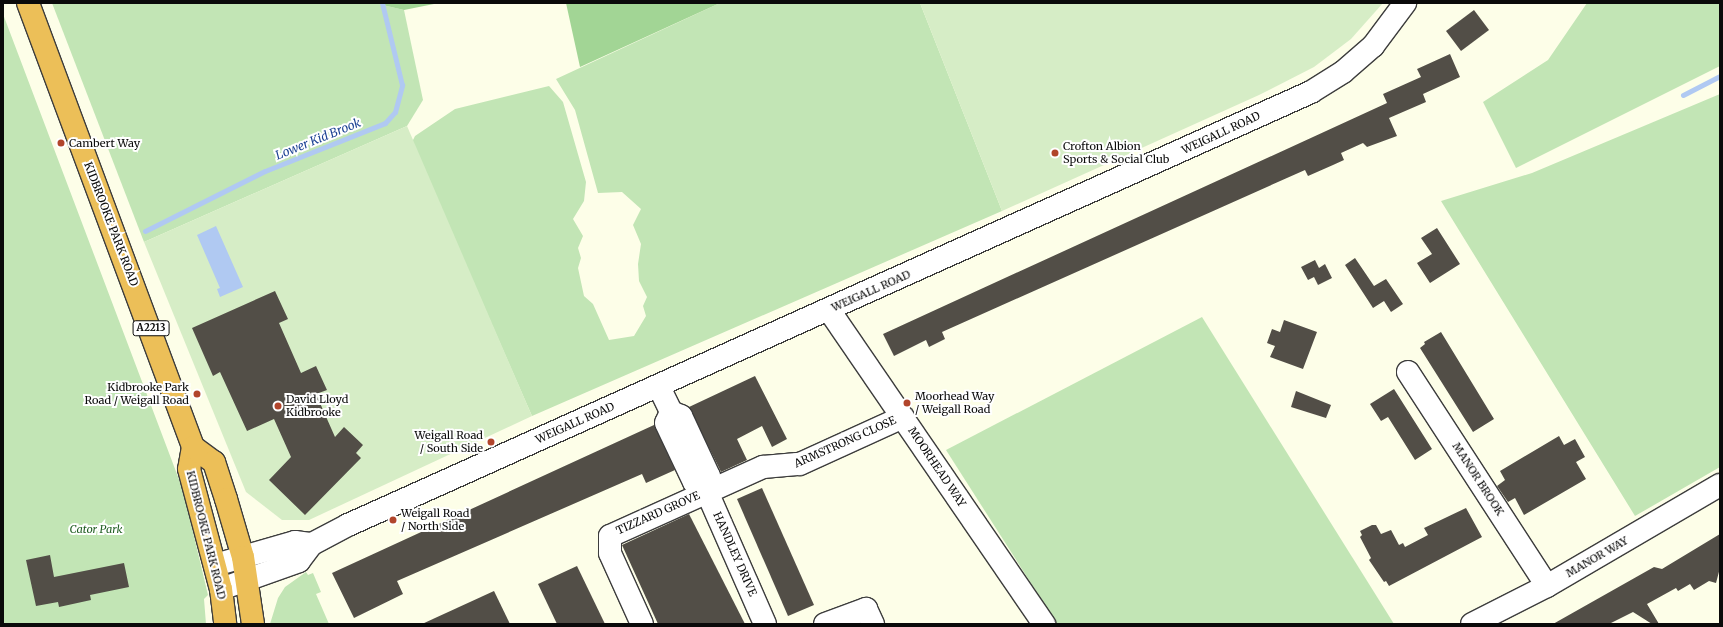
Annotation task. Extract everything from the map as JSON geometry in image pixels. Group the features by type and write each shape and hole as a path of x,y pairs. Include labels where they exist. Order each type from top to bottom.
{"highway":[{"name":"KIDBROOKE PARK ROAD","path":"28,3 193,447 189,469 221,589 225,624"},
{"name":"KIDBROOKE PARK ROAD","path":"193,447 214,462 242,558 253,624"}],"street":[{"name":"WEIGALL ROAD","path":"215,565 295,542 312,544 1311,92 1343,72 1373,46 1405,3"},
{"name":"MOORHEAD WAY","path":"829,310 1044,624"},
{"name":"MANOR BROOK","path":"1408,372 1548,586"},
{"name":"HANDLEY DRIVE","path":"659,387 671,412 666,422 694,482 706,488 766,624"},
{"name":"ARMSTRONG CLOSE","path":"706,488 763,467 800,464 903,417"},
{"name":"MANOR WAY","path":"1472,624 1548,586 1720,485"},
{"name":"TIZZARD GROVE","path":"642,624 610,553 610,536 706,488"},
{"path":"221,589 247,582 302,560 312,544"},
{"path":"825,624 869,616"}],"green space":[{"path":"52,3 374,3 404,10 423,100 407,126 144,242"},
{"path":"374,3 439,3 404,10"},
{"path":"566,3 720,3 580,67"},
{"path":"720,3 920,3 1002,211 532,416 412,142 415,136 455,109 549,86 563,102 586,182 584,201 573,219 583,236 578,248 581,258 578,268 584,296 593,304 609,340 634,336 646,316 643,306 647,297 639,281 638,264 641,244 633,225 641,209 622,192 598,193 575,110 556,79"},
{"name":"Crofton Albion Sports & Social Club","path":"920,3 1383,3 1351,39 1314,67 1259,95 1002,211"},
{"path":"1587,3 1720,3 1720,66 1516,168 1483,102 1548,60"},
{"name":"Cator Park","path":"3,14 183,490 208,595 204,599 206,624 3,624"},
{"path":"1720,94 1720,467 1635,516 1441,201 1532,173"},
{"path":"407,126 532,416 309,520 282,520 246,492 144,242"},
{"path":"1202,317 1394,624 1057,624 946,450"},
{"path":"306,572 308,575 313,573 321,592 316,594 329,624 270,624 278,598 285,587"}],"water":[{"path":"216,226 243,287 220,297 217,289 220,288 197,235"}],"building":[{"path":"1474,10 1489,30 1461,51 1446,31"},
{"path":"1450,54 1460,77 1423,94 1426,102 1389,118 1397,136 1367,147 1363,143 1341,153 1344,160 1333,165 1308,176 1305,170 942,332 945,339 929,347 926,340 894,356 883,334 1387,103 1383,94 1421,77 1417,69"},
{"path":"1437,228 1460,264 1430,283 1417,263 1432,254 1421,238"},
{"path":"1355,258 1374,286 1386,279 1403,304 1391,312 1384,301 1373,308 1345,265"},
{"path":"1315,260 1319,268 1325,264 1332,278 1318,285 1314,277 1308,280 1301,267"},
{"name":"David Lloyd Kidbrooke","path":"275,291 288,319 279,323 301,373 316,366 327,390 316,394 335,437 344,427 363,445 356,453 361,458 305,515 269,480 291,457 274,419 247,431 220,372 213,376 192,328"},
{"path":"1284,320 1317,332 1303,369 1270,357 1275,346 1267,343 1272,329 1280,332"},
{"path":"1441,332 1494,419 1473,432 1420,348 1425,344 1424,342"},
{"path":"755,376 787,439 772,447 762,426 737,439 747,460 721,472 689,407"},
{"path":"1394,389 1432,449 1415,460 1388,417 1381,421 1370,404"},
{"path":"1296,391 1331,405 1326,418 1291,407"},
{"path":"654,425 675,470 646,483 642,474 397,581 403,594 354,618 332,573"},
{"path":"1559,436 1564,445 1575,439 1585,457 1576,462 1586,479 1524,515 1515,498 1508,502 1497,486 1505,480 1500,471"},
{"path":"762,488 814,605 788,616 737,499"},
{"path":"1466,508 1482,537 1389,586 1386,581 1384,582 1369,560 1371,558 1360,537 1362,535 1360,531 1372,525 1376,525 1381,534 1391,530 1399,545 1403,543 1405,547 1428,535 1424,528"},
{"path":"689,514 745,624 658,624 622,545"},
{"path":"1720,534 1720,568 1716,583 1709,581 1694,590 1690,584 1678,591 1676,588 1647,604 1659,624 1652,624 1633,612 1609,624 1553,624 1654,567 1662,569"},
{"path":"50,555 54,577 124,563 129,587 90,595 91,600 59,607 58,602 36,606 26,560"},
{"path":"577,566 605,624 557,624 538,584"},
{"path":"494,591 510,624 422,624"}],"waterway":[{"name":"Lower Kid Brook","path":"145,231 265,171 385,123 395,112 402,85 382,3"},
{"path":"1683,95 1720,76"}],"place":[{"name":"Cambert Way","path":"61,143"},
{"name":"Crofton Albion Sports & Social Club","path":"1055,153"},
{"name":"Kidbrooke Park Road / Weigall Road","path":"197,394"},
{"name":"Moorhead Way / Weigall Road","path":"907,403"},
{"name":"David Lloyd Kidbrooke","path":"278,406"},
{"name":"Weigall Road / South Side","path":"491,442"},
{"name":"Weigall Road / North Side","path":"393,520"}]}
